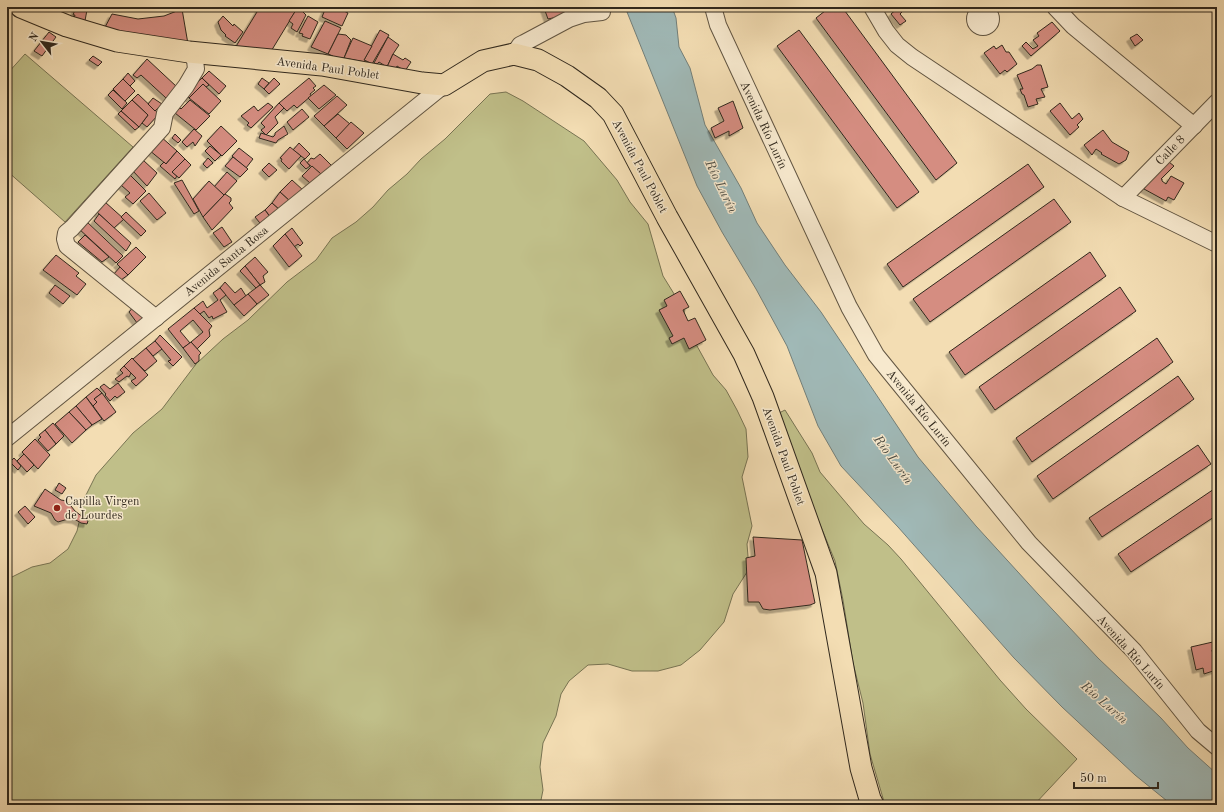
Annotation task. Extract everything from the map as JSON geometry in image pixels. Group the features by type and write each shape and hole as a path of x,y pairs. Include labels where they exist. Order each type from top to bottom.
{"main road":[{"name":"Avenida Paul Poblet","path":"21,7 66,26 117,41 189,52 322,65 422,83 444,85 483,61 514,54 538,60 567,76 598,98 613,114 667,217 744,354 763,397 826,573 861,768 873,805"}],"street":[{"name":"Avenida Río Lurín","path":"713,7 718,25 849,307 876,355 1029,543 1134,651 1198,731 1217,747"},
{"path":"872,7 886,31 897,45 912,57 1123,198 1217,244"},
{"path":"1055,7 1073,26 1194,126"},
{"path":"514,54 520,45 569,19 584,14 602,12"},
{"path":"156,318 67,246 65,239 66,232 72,228 162,128 165,113 186,86 196,69 195,60 189,52"},
{"name":"Avenida Santa Rosa","path":"7,438 444,85"},
{"name":"Calle 8","path":"1123,198 1217,102"}],"shaded area":[{"path":"25,54 133,147 65,222 7,171 7,74"},
{"path":"506,92 523,101 584,141 617,180 630,202 648,224 663,276 684,310 686,326 713,375 726,390 746,429 748,457 742,477 752,526 747,544 749,569 733,594 724,622 700,650 681,665 658,671 632,671 608,664 588,665 569,681 561,694 556,716 543,743 540,767 543,790 540,805 7,805 7,582 12,577 32,567 50,563 68,549 77,531 85,497 96,475 133,433 162,409 196,364 223,339 248,320 287,282 316,260 332,238 356,222 373,207 388,190 445,139 490,94"},
{"path":"785,410 812,453 820,472 864,524 888,545 901,559 1000,680 1026,709 1077,759 1034,805 885,805 870,754 863,703 853,663 835,561 794,461 777,414"}],"water":[{"name":"Río Lurín","path":"625,7 672,7 676,18 679,47 690,68 705,125 741,188 757,223 785,265 821,312 918,457 976,526 1098,658 1161,718 1188,748 1217,774 1217,805 1172,805 1135,775 1062,707 1014,658 898,527 841,466 818,426 787,346 697,186"}],"building":[{"path":"76,7 87,10 84,26 72,24"},
{"path":"260,7 298,7 270,53 235,48"},
{"path":"298,7 306,15 297,32 291,28 293,24 289,21"},
{"path":"326,7 336,7 348,13 342,26 322,17"},
{"path":"565,7 567,15 548,19 544,8"},
{"path":"830,7 842,7 957,163 936,180 816,18"},
{"path":"899,7 904,10 900,14 906,21 900,25 891,14"},
{"path":"182,9 188,44 103,31 112,14 138,19 164,16"},
{"path":"223,16 233,26 234,24 243,32 235,43 225,36 226,35 221,30 218,22"},
{"path":"308,16 318,22 310,39 299,33"},
{"path":"325,21 341,28 328,54 311,47"},
{"path":"1052,22 1060,31 1031,56 1022,46 1026,42 1033,49 1038,46 1033,40 1039,36 1037,33"},
{"path":"380,30 389,35 372,64 364,60"},
{"path":"799,30 919,192 897,208 777,46"},
{"path":"49,32 56,37 42,56 34,51"},
{"path":"338,34 346,35 351,40 344,58 332,58 333,56 328,54"},
{"path":"1137,34 1143,40 1135,46 1130,38"},
{"path":"388,37 399,45 387,67 379,62 377,64 374,63"},
{"path":"353,38 372,46 364,60 370,63 344,58"},
{"path":"1002,45 1017,64 1007,72 1005,70 1000,74 984,53 994,46 996,49"},
{"path":"393,54 403,60 405,58 411,62 405,71 397,66 395,70 387,67"},
{"path":"93,56 102,62 98,66 89,60"},
{"path":"147,59 177,87 166,98 141,75 137,78 133,75"},
{"path":"1037,65 1041,65 1048,87 1041,89 1045,97 1036,99 1038,104 1028,107 1024,95 1020,89 1023,89 1017,75 1032,69"},
{"path":"209,71 226,86 219,94 202,78"},
{"path":"128,73 135,81 130,86 123,79"},
{"path":"202,78 209,85 206,87 203,84 189,98 186,94"},
{"path":"262,78 269,83 264,89 258,84"},
{"path":"274,78 280,84 269,94 264,89"},
{"path":"309,78 316,86 313,88 315,90 310,94 311,96 297,108 294,105 287,111 279,103"},
{"path":"123,79 135,91 125,101 113,89"},
{"path":"203,84 221,101 209,114 189,98"},
{"path":"324,85 336,95 319,109 308,98"},
{"path":"113,90 127,103 122,109 108,95"},
{"path":"138,94 159,114 147,127 142,123 148,115 132,100"},
{"path":"337,96 347,105 324,126 314,116"},
{"path":"153,98 162,104 155,111 148,104"},
{"path":"132,100 148,115 139,127 121,111"},
{"path":"190,100 210,116 196,130 175,113"},
{"path":"733,101 743,128 729,136 729,131 715,138 711,128 724,121 718,108"},
{"path":"268,103 273,107 251,128 247,125 249,123 241,116 254,106 258,111"},
{"path":"279,103 284,108 275,117 278,123 266,135 261,130 265,127 261,123"},
{"path":"1060,103 1072,119 1079,113 1083,119 1077,125 1079,127 1070,135 1050,111"},
{"path":"302,109 309,117 293,130 287,122"},
{"path":"121,111 139,127 135,130 118,114"},
{"path":"338,114 350,124 336,138 324,126"},
{"path":"351,122 364,133 347,149 336,138"},
{"path":"221,126 237,141 222,156 207,141"},
{"path":"284,126 288,134 276,143 259,138 261,133 273,137 275,133"},
{"path":"194,129 202,136 195,146 193,142 187,147 182,142"},
{"path":"1103,130 1112,142 1129,152 1126,160 1119,164 1101,154 1102,153 1096,149 1092,155 1084,145"},
{"path":"175,134 181,140 178,143 172,138"},
{"path":"160,136 177,151 166,164 149,150"},
{"path":"299,143 310,154 305,159 293,150"},
{"path":"210,146 221,155 215,161 205,151"},
{"path":"290,147 301,156 289,169 280,158"},
{"path":"239,148 253,159 246,168 232,156"},
{"path":"177,151 185,159 172,172 177,176 175,179 160,166 164,162 166,164"},
{"path":"320,154 332,166 321,174 307,163 311,158 314,159"},
{"path":"233,157 248,169 240,177 225,166"},
{"path":"208,158 213,163 207,168 203,164"},
{"path":"185,159 191,165 179,178 172,172"},
{"path":"304,159 310,166 306,169 300,163"},
{"path":"143,160 157,173 147,186 132,170"},
{"path":"1169,162 1174,166 1161,179 1162,181 1166,184 1171,176 1184,183 1174,200 1168,197 1166,201 1144,189 1148,182"},
{"path":"269,163 277,170 269,177 262,170"},
{"path":"1028,164 1044,187 903,287 887,264"},
{"path":"312,166 321,174 310,183 302,176"},
{"path":"227,172 237,181 224,195 214,187"},
{"path":"130,175 146,191 133,204 125,197 130,193 121,185"},
{"path":"182,180 199,211 194,214 174,183"},
{"path":"292,180 304,191 292,203 280,192"},
{"path":"209,181 224,195 203,217 193,199"},
{"path":"280,192 292,203 282,212 272,203"},
{"path":"149,193 166,213 157,220 140,201"},
{"path":"225,194 231,198 229,203 233,208 212,230 203,217"},
{"path":"1054,199 1071,222 930,322 913,299"},
{"path":"105,202 124,219 114,228 96,211"},
{"path":"272,203 282,212 272,219 265,210"},
{"path":"265,210 273,221 264,228 255,217"},
{"path":"126,212 146,231 141,236 121,217"},
{"path":"99,214 131,243 126,251 94,221"},
{"path":"86,221 123,256 116,263 78,228"},
{"path":"222,227 232,242 224,247 213,233"},
{"path":"292,228 303,243 300,246 298,244 294,247 285,234"},
{"path":"285,234 302,256 289,267 273,246"},
{"path":"85,235 109,257 102,262 78,242"},
{"path":"136,247 146,257 128,275 117,264"},
{"path":"1090,252 1106,276 965,375 949,352"},
{"path":"56,255 79,273 76,276 86,284 77,295 43,270"},
{"path":"255,257 268,272 263,276 265,282 260,285 245,266"},
{"path":"245,266 260,285 256,288 240,271"},
{"path":"120,267 128,275 121,280 113,275"},
{"path":"225,282 235,293 241,288 246,296 234,305 220,288"},
{"path":"55,285 70,296 63,304 49,293"},
{"path":"260,285 269,295 257,304 248,294"},
{"path":"1120,287 1136,311 995,410 979,387"},
{"path":"220,288 226,295 220,300 227,312 213,319 212,316 209,318 204,311 200,314 194,308 203,301 207,308 218,300 213,293"},
{"path":"680,291 689,307 683,310 688,321 695,318 706,340 689,349 684,338 672,344 669,338 673,336 659,310 667,306 664,300"},
{"path":"248,294 257,304 244,316 234,305"},
{"path":"135,305 150,319 140,327 129,312"},
{"path":"194,308 212,326 209,330 210,336 197,349 191,342 203,332 193,320 180,331 190,343 183,348 168,329"},
{"path":"160,335 182,357 173,366 168,361 171,360 155,341"},
{"path":"1157,338 1173,362 1032,462 1016,438"},
{"path":"155,341 162,349 153,356 146,348"},
{"path":"191,342 201,353 199,355 199,361 195,364 183,348"},
{"path":"146,348 157,361 145,371 133,359"},
{"path":"132,358 148,375 136,386 131,381 136,378 124,366"},
{"path":"124,366 131,373 129,377 127,376 119,382 115,379 123,373 120,370"},
{"path":"1178,376 1194,399 1053,499 1037,476"},
{"path":"118,383 125,392 117,398 115,396 110,401 100,387 104,384 110,389"},
{"path":"97,388 102,393 94,399 97,402 93,406 86,397"},
{"path":"102,393 116,412 104,421 93,406 97,402 94,399"},
{"path":"86,397 102,419 92,425 76,406"},
{"path":"76,406 92,425 86,430 69,412"},
{"path":"69,412 86,430 72,443 55,424"},
{"path":"53,423 64,436 56,444 45,430"},
{"path":"45,430 56,444 48,451 38,440 41,437 39,435"},
{"path":"35,439 50,455 38,469 22,452"},
{"path":"1198,445 1211,464 1102,537 1089,518"},
{"path":"24,454 34,465 27,472 17,461"},
{"path":"14,458 21,466 18,470 10,462"},
{"path":"59,483 66,488 62,494 55,490"},
{"path":"1217,487 1217,515 1131,572 1118,554"},
{"name":"Capilla Virgen de Lourdes","path":"45,489 61,500 67,501 75,511 88,521 87,524 68,519 58,522 51,513 34,506"},
{"path":"25,506 35,517 28,524 18,512"},
{"path":"753,537 802,540 815,603 810,605 770,610 763,609 759,602 748,602 746,558 755,556"},
{"path":"1217,641 1217,649 1212,650 1216,670 1204,674 1203,668 1196,670 1191,647"}],"place":[{"name":"Capilla Virgen de Lourdes","path":"57,508"}]}
